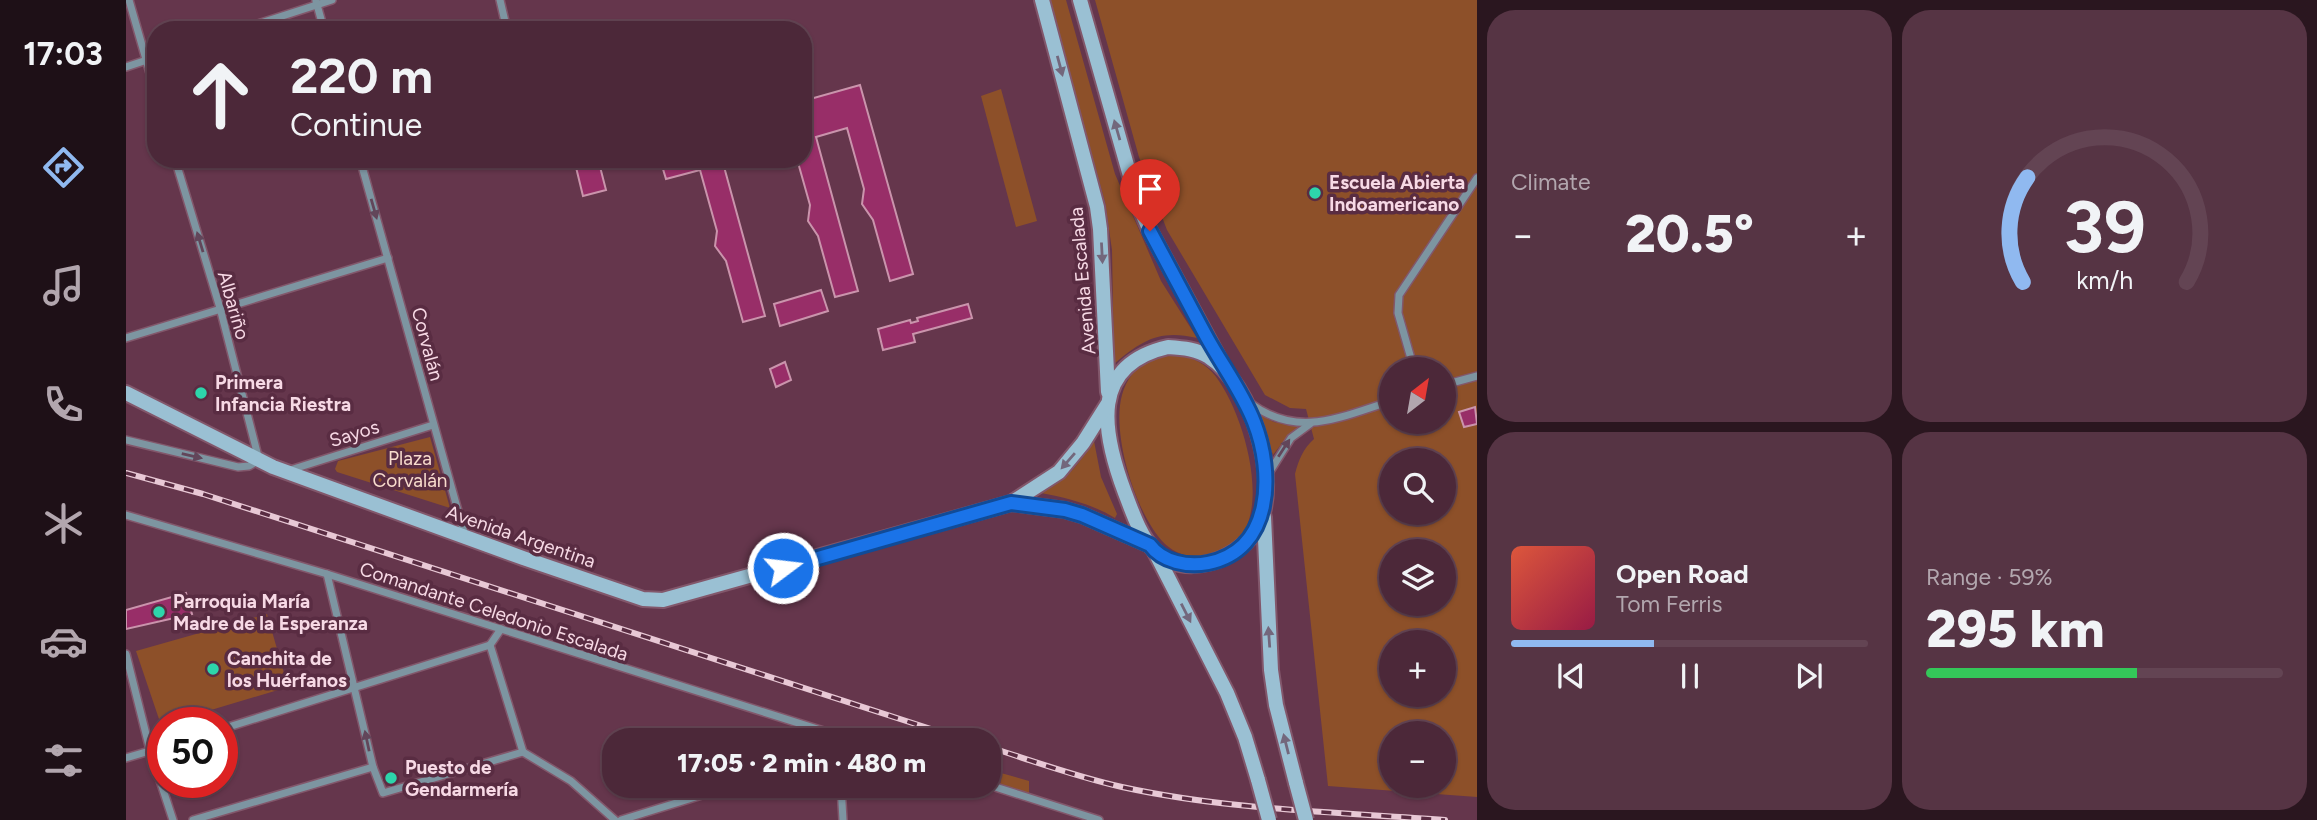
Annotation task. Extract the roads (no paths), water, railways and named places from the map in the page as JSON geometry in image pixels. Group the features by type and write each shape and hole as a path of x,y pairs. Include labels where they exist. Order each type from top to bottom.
{"main road":[{"name":"Avenida Escalada","path":"1042,0 1092,186 1100,229 1108,401"},
{"path":"1080,0 1138,204 1225,370 1244,399 1260,443 1265,480 1264,508 1276,705 1306,820"},
{"path":"1011,503 1059,472 1083,443 1108,401 1116,378 1130,362 1148,352 1168,347 1189,348 1209,356 1225,370"},
{"name":"Avenida Argentina","path":"126,393 285,471 643,599 676,598 1011,503"},
{"path":"1108,401 1111,442 1120,478 1133,512 1227,693 1258,780 1269,820"},
{"path":"1011,503 1082,515 1171,560 1188,564 1222,560 1237,551 1250,539 1259,525 1264,508"}],"street":[{"path":"129,0 147,63"},
{"path":"264,21 316,2 332,0"},
{"path":"500,0 505,21"},
{"path":"316,2 321,21"},
{"path":"126,66 146,60"},
{"name":"Albariño","path":"178,168 220,308 259,460"},
{"name":"Corvalán","path":"363,168 466,537"},
{"path":"1411,357 1398,313 1399,295 1477,178"},
{"path":"126,338 388,258"},
{"path":"1456,382 1477,376"},
{"path":"1244,399 1264,413 1287,422 1310,424"},
{"path":"1265,480 1291,438 1310,424 1379,404"},
{"name":"Sayos","path":"285,471 433,425"},
{"path":"126,440 238,467 249,466 259,460"},
{"name":"Comandante Celedonio Escalada","path":"126,515 327,574 809,728"},
{"path":"327,574 373,767 383,793 523,752"},
{"path":"238,724 491,645 501,629"},
{"path":"491,645 523,752 571,781 615,820"},
{"path":"126,654 147,738"},
{"path":"126,758 147,751"},
{"path":"193,820 373,767"},
{"path":"1001,789 1078,818 1099,820"},
{"path":"166,798 173,820"},
{"path":"621,820 692,798"},
{"path":"842,798 843,820"}],"railway":[{"path":"126,473 203,494 928,728"},
{"path":"1001,751 1088,778 1162,795 1283,809 1445,820"}],"place":[{"name":"Escuela Abierta Indoamericano","path":"1315,193"},
{"name":"Primera Infancia Riestra","path":"201,393"},
{"name":"Parroquia María Madre de la Esperanza","path":"159,612"},
{"name":"Canchita de los Huérfanos","path":"213,669"},
{"name":"Puesto de Gendarmería","path":"391,778"}],"park label":[{"name":"Plaza Corvalán","path":"410,469"}]}
